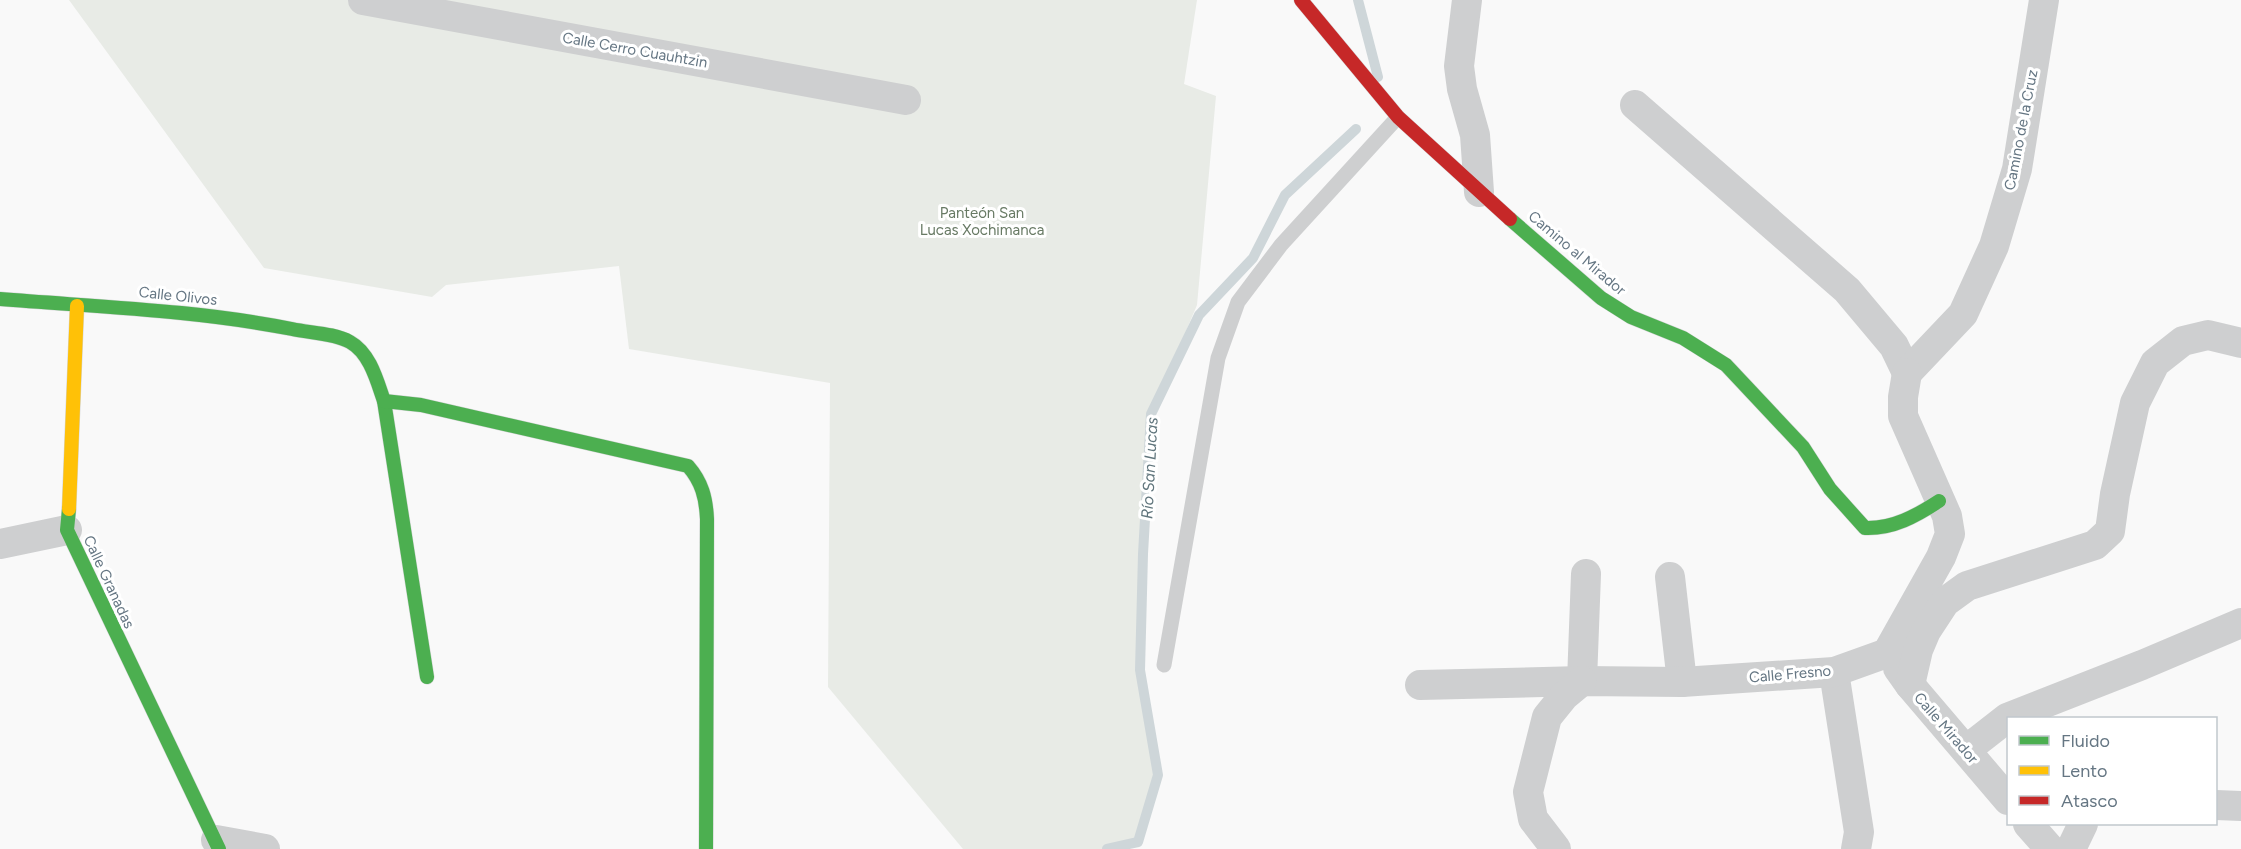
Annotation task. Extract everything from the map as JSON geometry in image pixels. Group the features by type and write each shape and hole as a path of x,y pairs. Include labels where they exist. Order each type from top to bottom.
{"street":[{"name":"Calle Cerro Cuauhtzin","path":"363,0 906,100"},
{"name":"Camino al Mirador","path":"1301,0 1398,117 1479,192 1601,298 1631,317 1683,338 1726,365 1803,447 1830,489 1865,528 1877,529 1891,526 1925,511 1939,501"},
{"path":"1467,0 1459,66 1462,89 1475,135 1479,192"},
{"name":"Camino de la Cruz","path":"1907,373 1963,314 1994,246 2017,169 2044,0"},
{"path":"1635,105 1847,290 1894,346 1907,373 1903,416 1947,516 1950,534 1941,557 1887,653"},
{"name":"Calle Olivos","path":"0,299 77,306 150,309 254,321 351,342 369,363 384,401"},
{"name":"Calle Granadas","path":"77,306 67,530 142,693 217,845"},
{"path":"1910,685 1918,650 1926,630 1945,602 1967,586 2095,545 2110,531 2115,494 2135,403 2155,363 2183,341 2208,335 2241,343"},
{"path":"427,677 384,401 422,405 688,466 698,478 706,498 707,519 706,849"},
{"path":"0,544 67,530"},
{"path":"1556,849 1533,819 1528,792 1547,717 1564,696 1582,681 1586,574"},
{"path":"1670,577 1682,682"},
{"path":"2010,717 2241,623"},
{"name":"Calle Mirador","path":"1887,653 1910,685 2007,799"},
{"name":"Calle Fresno","path":"1420,686 1582,681 1682,682 1834,672 1887,653"},
{"path":"1834,672 1858,821 1856,849"},
{"path":"1966,750 2007,718"},
{"path":"2217,805 2241,806"},
{"path":"2029,825 2050,849"},
{"path":"2071,849 2083,825"},
{"path":"217,845 265,849"}],"lane":[{"path":"1164,665 1218,358 1238,302 1281,245 1398,117"}],"green space":[{"name":"Panteón San Lucas Xochimanca","path":"69,0 1197,0 1184,84 1216,96 1197,305 1151,414 1140,670 1158,775 1138,842 1107,849 963,849 828,687 830,383 629,349 619,266 446,285 432,297 264,268"}],"waterway":[{"name":"Río San Lucas","path":"1358,0 1378,77"},
{"name":"Río San Lucas","path":"1107,849 1138,842 1158,775 1140,670 1143,554 1151,414 1199,315 1253,258 1285,195 1356,129"}],"traffic: fast":[{"path":"1510,219 1601,298 1631,317 1683,338 1726,365 1803,447 1830,489 1865,528 1895,524 1922,512 1939,501"},
{"path":"0,299 220,317 329,335 344,339 357,347 368,360 384,401 427,677"},
{"path":"384,401 421,405 688,466 693,472 706,504 707,519 706,849"},
{"path":"69,509 67,530 219,849"}],"traffic: slow":[{"path":"69,509 77,306"}],"traffic: jam":[{"path":"1301,0 1398,117 1510,219"}]}
